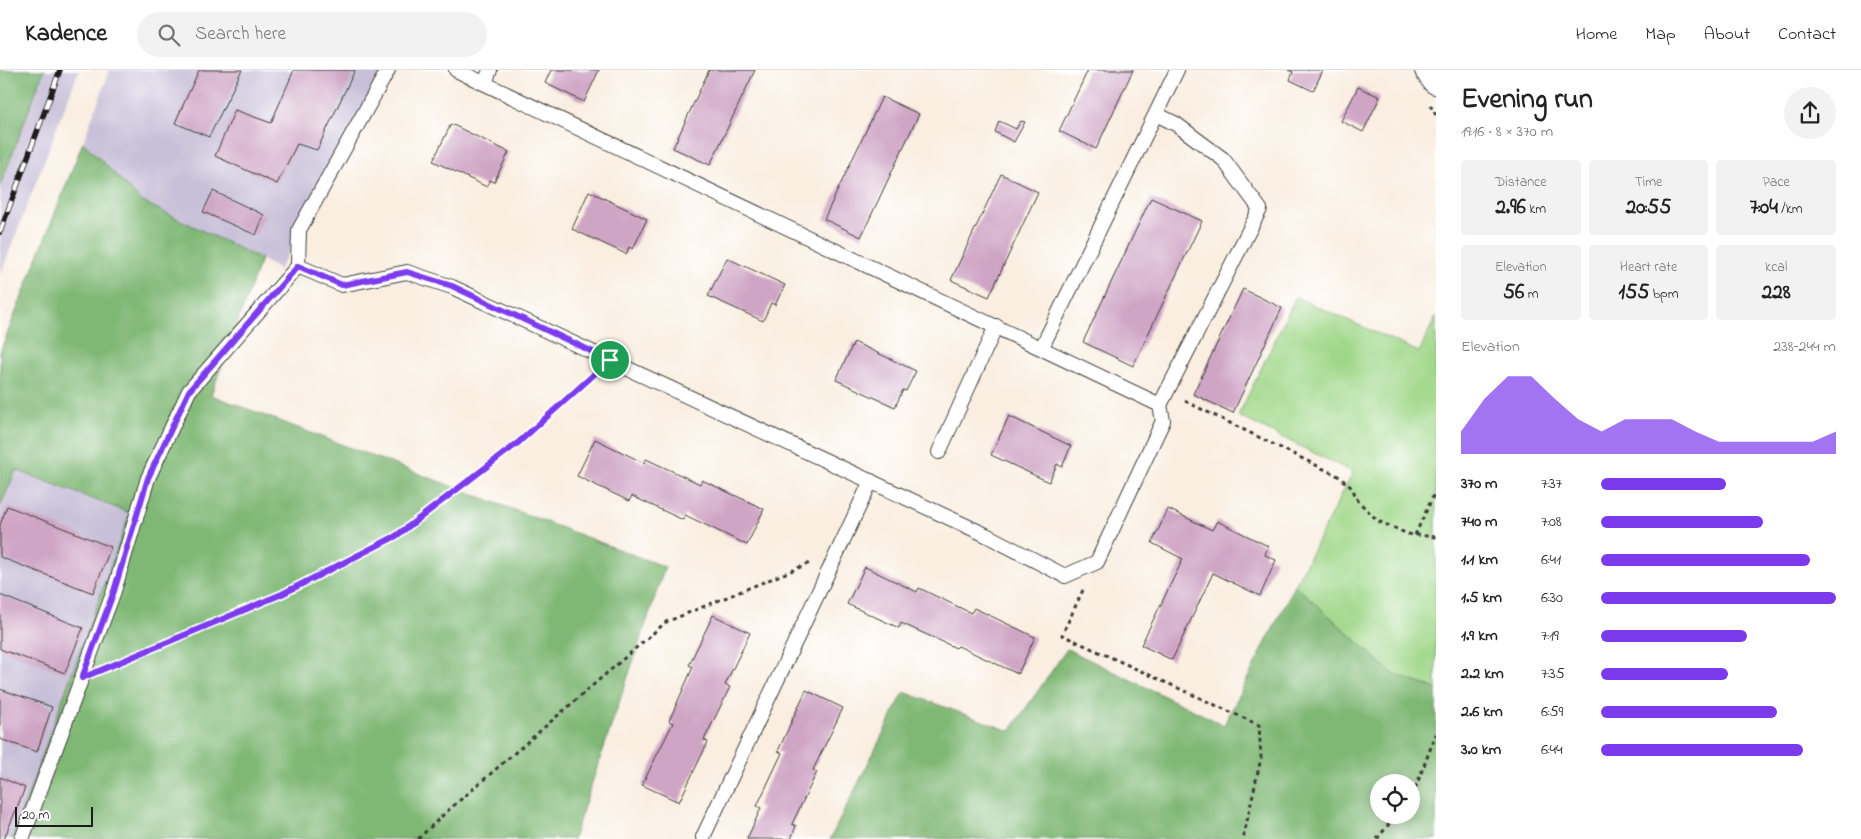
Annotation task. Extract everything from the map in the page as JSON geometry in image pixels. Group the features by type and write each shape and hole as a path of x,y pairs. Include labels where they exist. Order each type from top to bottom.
{"street":[{"path":"1429,70 1436,80"}],"lane":[{"path":"22,839 114,591 148,478 189,391 298,266 299,230 388,70"},
{"path":"456,70 487,76 1160,405"},
{"path":"1042,348 1177,70"},
{"path":"298,266 342,285 407,272 452,286 986,535 1065,576 1097,562 1163,421 1160,405 1260,209 1223,159 1176,124 1156,114"},
{"path":"939,452 996,326"},
{"path":"703,837 871,481"}],"path":[{"path":"82,678 282,594 396,536 519,442 610,360"},
{"path":"1167,391 1338,476 1352,488 1358,501 1378,521 1408,534 1436,537"},
{"path":"1415,535 1436,490"},
{"path":"418,839 444,814 666,622 838,551"},
{"path":"1097,562 1062,635 1259,725 1261,758 1242,839"},
{"path":"1420,777 1436,734"},
{"path":"1377,839 1389,824"}],"shaded area":[{"path":"44,70 79,70 0,276 0,186"},
{"path":"110,70 388,70 279,270 261,259 141,201 83,142"},
{"path":"16,469 130,512 12,839 0,839 0,507"}],"green space":[{"path":"0,70 44,70 0,186"},
{"path":"83,142 141,201 261,259 211,395 665,567 573,839 12,839 130,513 16,470 0,507 0,352"},
{"path":"1296,297 1419,352 1436,316 1436,689 1393,674 1295,585 1353,472 1238,416"},
{"path":"1295,585 1393,674 1436,689 1436,839 830,839 904,692 1010,731 1067,649 1224,725"}],"building":[{"path":"199,70 242,70 209,137 175,123"},
{"path":"294,70 355,70 317,150 297,144 277,184 215,156 235,110 271,123"},
{"path":"551,70 599,70 584,102 545,83"},
{"path":"709,70 755,70 710,165 673,148"},
{"path":"1088,70 1133,70 1096,149 1059,131"},
{"path":"1288,70 1323,70 1313,91 1290,80 1293,72"},
{"path":"1358,87 1380,97 1363,132 1341,121"},
{"path":"882,97 919,114 861,237 824,219"},
{"path":"999,121 1016,129 1021,121 1025,122 1014,142 995,132"},
{"path":"451,124 509,152 494,182 490,180 487,187 433,161"},
{"path":"1001,174 1038,192 989,297 951,280"},
{"path":"213,191 264,215 256,235 203,212"},
{"path":"589,191 647,219 633,249 629,247 626,254 572,229"},
{"path":"1151,198 1202,221 1133,366 1083,342"},
{"path":"727,258 785,285 775,305 771,303 763,321 708,296"},
{"path":"1243,289 1282,308 1233,413 1193,394"},
{"path":"854,342 916,371 906,391 903,390 895,407 836,380"},
{"path":"1009,416 1071,446 1062,467 1057,464 1049,482 991,455"},
{"path":"595,439 644,463 646,459 700,484 702,480 764,509 747,545 685,515 683,520 632,496 629,501 577,476"},
{"path":"7,506 111,547 93,593 0,557 0,525"},
{"path":"1168,509 1212,530 1217,521 1268,546 1265,555 1276,560 1260,596 1213,573 1172,660 1141,645 1183,559 1152,543"},
{"path":"865,567 917,592 919,588 971,613 974,608 1035,637 1018,674 958,646 956,648 901,623 899,628 847,604"},
{"path":"0,595 83,628 65,673 0,649"},
{"path":"713,615 750,633 725,685 730,687 704,740 708,742 679,802 642,785 673,723 669,721 693,667 689,665"},
{"path":"0,689 52,707 37,752 0,739"},
{"path":"806,690 843,708 813,770 817,772 792,824 796,826 791,839 747,839 761,808 757,806 782,753 778,751"},
{"path":"0,777 25,788 4,839 0,839"}],"railway":[{"path":"0,232 60,70"}],"route":[{"path":"298,266 342,285 407,272 452,286 610,360 519,442 396,536 282,594 82,678 114,591 148,478 189,391 298,266"}]}
